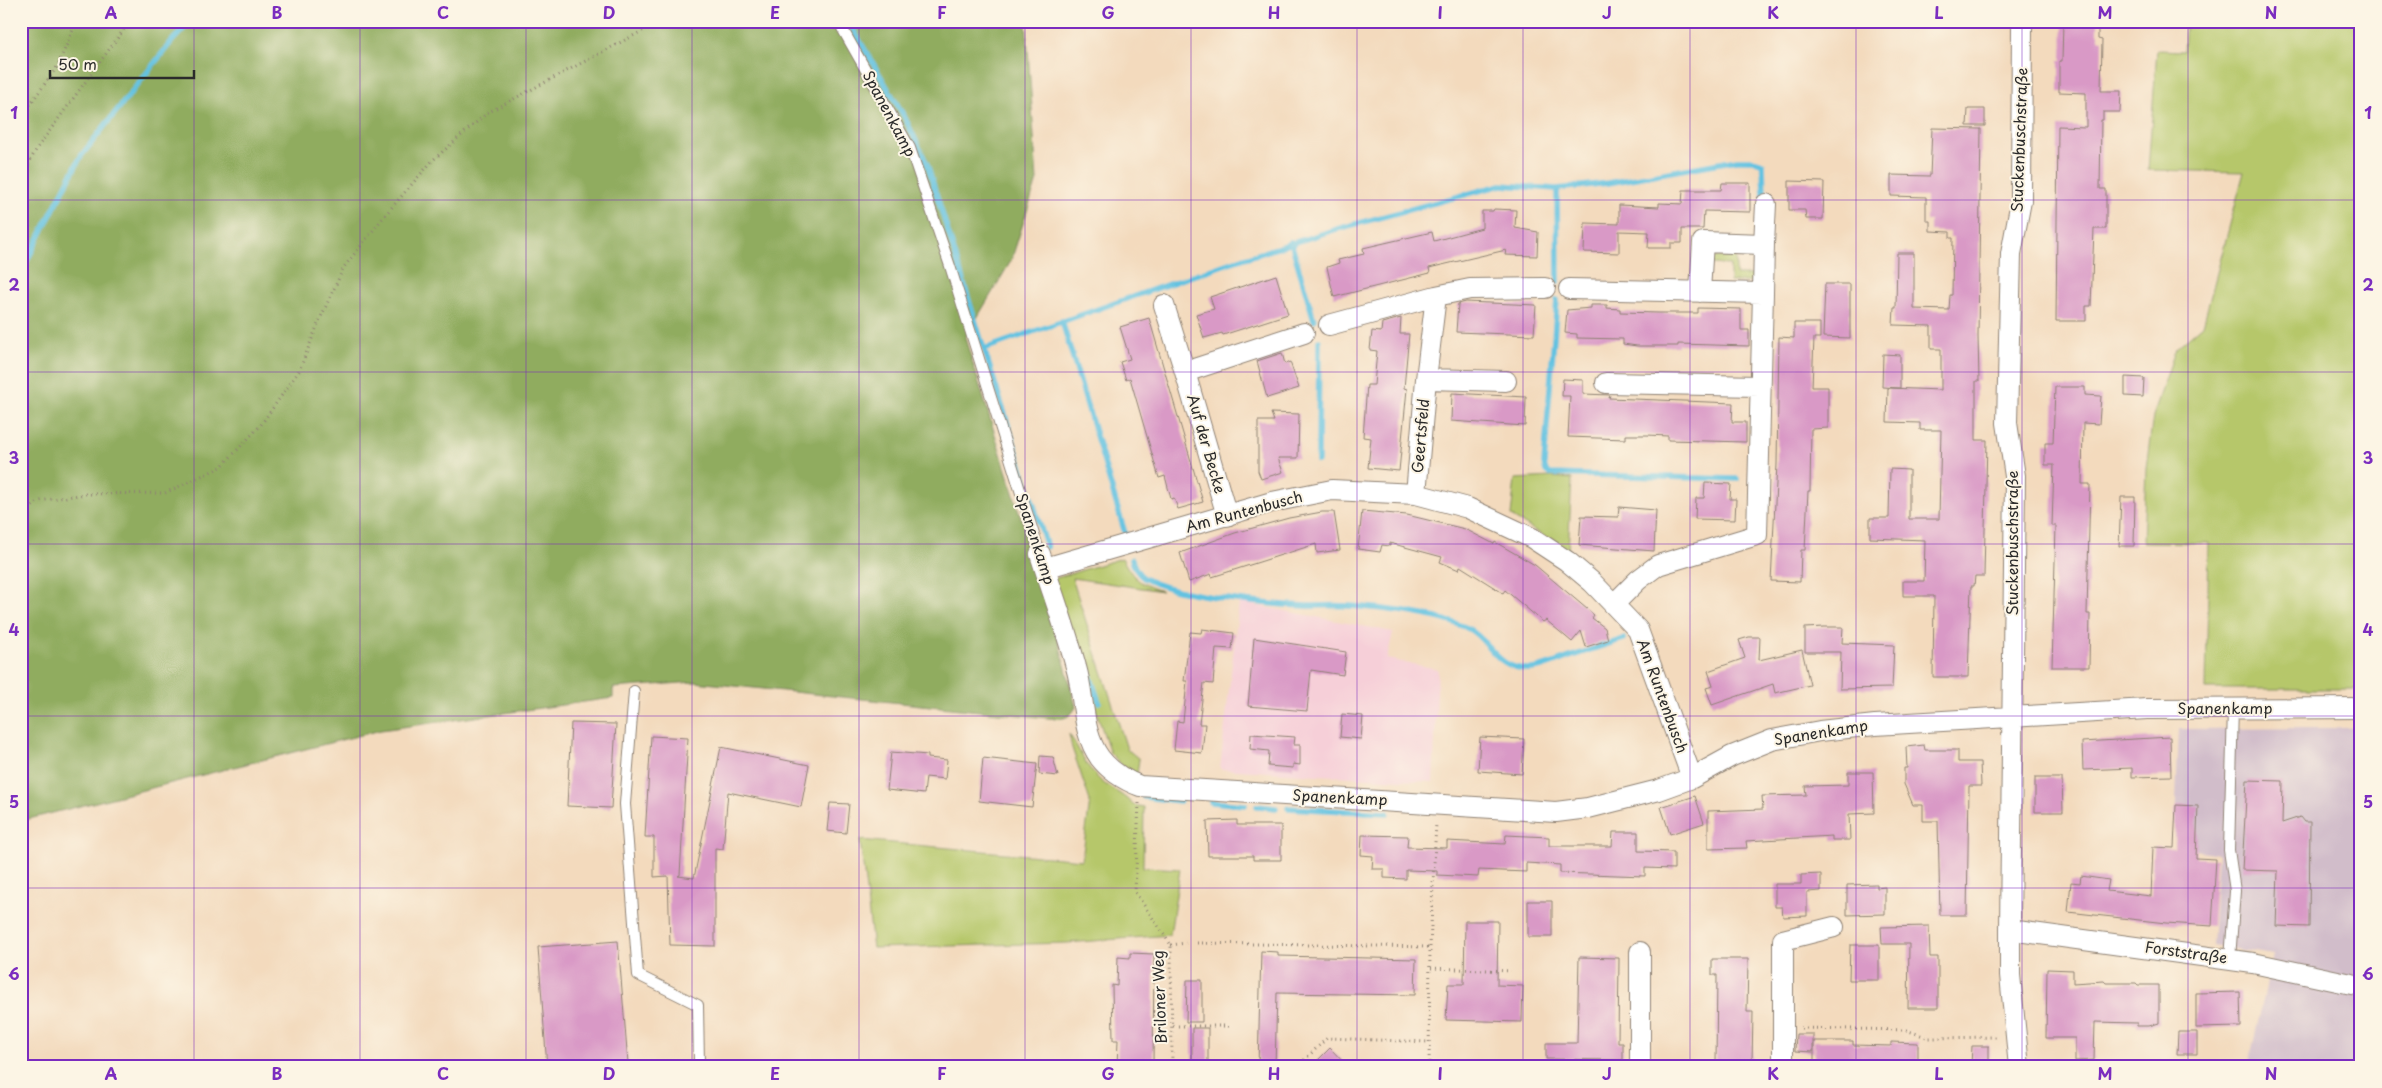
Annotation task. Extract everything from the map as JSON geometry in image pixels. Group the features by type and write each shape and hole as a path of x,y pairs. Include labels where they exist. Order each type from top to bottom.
{"street":[{"name":"Stuckenbuschstraße","path":"2019,1067 2010,975 2015,476 2007,422 2010,254 2021,201 2022,21"},
{"path":"1614,604 1638,580 1658,565 1757,535 1759,386 1766,204"},
{"path":"1700,292 1703,242 1764,244"},
{"path":"1329,325 1436,296 1470,289 1545,288"},
{"path":"1569,289 1762,293"},
{"name":"Geertsfeld","path":"1416,494 1426,379 1436,296"},
{"name":"Auf der Becke","path":"1164,305 1227,516"},
{"path":"1185,372 1304,333"},
{"name":"Geertsfeld","path":"1426,379 1506,381"},
{"path":"1606,383 1759,386"},
{"name":"Am Runtenbusch","path":"1043,561 1227,516 1272,502 1332,490 1416,494 1468,508 1532,538 1567,561 1614,604 1638,630 1692,778"},
{"name":"Spanenkamp","path":"1043,561 1077,669 1087,730 1091,741 1100,757 1112,771 1140,786 1564,811 1622,801 1692,778 1732,756 1772,740 1820,731 1875,725 2147,709 2361,708"},
{"path":"1783,1067 1783,940 1834,927"},
{"name":"Forststraße","path":"2010,930 2230,959 2327,977 2361,986"},
{"path":"1640,952 1640,1067"}],"lane":[{"name":"Spanenkamp","path":"838,21 910,148 950,266 1043,561"},
{"path":"634,690 625,804 638,975 698,1005 699,1064"},
{"path":"2230,959 2236,891 2230,850 2233,709"}],"path":[{"path":"21,117 57,67 77,21"},
{"path":"21,178 37,148 130,21"},
{"path":"21,516 39,501 86,494 165,493 221,467 260,426 300,371 320,318 344,267 386,214 433,160 487,113 646,29 656,21"},
{"name":"Briloner Weg","path":"1140,786 1136,892 1171,945 1172,1067"},
{"path":"1429,1067 1430,947 1437,803"},
{"path":"1171,945 1186,943"},
{"path":"1198,943 1430,947"},
{"path":"1430,968 1511,971"},
{"path":"1173,1026 1230,1026"},
{"path":"1783,1028 1906,1030 1929,1038 2017,1036"},
{"path":"1297,1067 1328,1038 1429,1042"}],"shaded area":[{"path":"1239,602 1393,632 1387,659 1438,669 1433,782 1220,769"},
{"path":"2361,728 2361,1067 2248,1067 2273,955 2212,945 2218,854 2174,846 2179,729"}],"green space":[{"path":"21,21 1026,21 1037,180 1011,261 965,338 1035,563 1043,581 1076,707 1064,718 1057,719 695,682 613,688 613,698 381,730 21,821"},
{"path":"2186,21 2361,21 2361,689 2206,689 2209,543 2143,542 2146,469 2153,416 2176,348 2203,325 2244,172 2148,170 2157,50 2184,51"},
{"path":"1710,257 1736,257 1736,275 1756,275 1756,282 1730,282 1730,265 1709,264"},
{"path":"1552,477 1572,479 1568,551 1511,516 1515,479"},
{"path":"1122,558 1138,580 1162,591 1072,578 1127,749 1139,759 1137,775 1125,768 1110,753 1053,579"},
{"path":"1069,734 1097,777 1133,805 1144,807 1143,867 1180,869 1170,935 1067,943 873,948 860,840 1082,860 1090,801"}],"building":[{"path":"2063,21 2098,21 2098,39 2102,40 2101,91 2121,91 2120,112 2103,112 2103,120 2101,120 2100,189 2106,189 2106,229 2094,229 2091,306 2086,306 2086,321 2056,321 2058,126 2086,127 2086,93 2059,92 2059,61 2062,61"},
{"path":"1968,109 1985,109 1985,126 1967,126"},
{"path":"1932,128 1981,129 1979,381 1976,381 1976,440 1987,440 1984,576 1975,576 1974,586 1971,586 1968,677 1933,677 1934,596 1903,596 1903,581 1924,581 1925,540 1870,538 1870,518 1889,518 1890,469 1909,470 1909,519 1939,519 1941,430 1920,430 1920,423 1887,422 1888,388 1941,390 1941,349 1931,349 1931,326 1893,325 1894,308 1896,308 1897,253 1914,253 1914,309 1949,310 1950,295 1952,295 1953,238 1950,238 1950,232 1930,231 1930,221 1926,221 1926,197 1891,196 1891,175 1930,176"},
{"path":"1789,181 1824,182 1823,219 1806,219 1805,210 1789,210"},
{"path":"1722,183 1750,183 1750,212 1704,211 1703,229 1682,229 1682,243 1671,243 1671,248 1648,248 1649,232 1619,231 1619,253 1584,252 1585,223 1619,224 1619,205 1659,207 1659,203 1682,204 1683,190 1721,190"},
{"path":"1494,209 1516,210 1515,228 1538,232 1537,256 1505,255 1506,250 1429,268 1430,273 1334,297 1327,267 1339,263 1338,260 1364,254 1363,248 1432,232 1434,241 1482,228 1482,211 1493,211"},
{"path":"1276,275 1288,314 1223,335 1222,333 1204,338 1196,314 1214,309 1210,297"},
{"path":"1825,284 1850,284 1850,338 1823,337"},
{"path":"1466,302 1536,305 1534,335 1456,332 1458,304"},
{"path":"1591,305 1607,305 1607,308 1620,309 1620,312 1698,313 1698,308 1741,309 1741,330 1749,330 1749,346 1678,344 1678,346 1637,346 1623,344 1623,339 1577,338 1577,334 1565,333 1567,310 1591,308"},
{"path":"1149,318 1203,502 1178,509 1174,498 1171,499 1165,476 1159,478 1130,378 1126,380 1120,362 1130,359 1120,327"},
{"path":"1401,318 1400,334 1409,334 1404,388 1407,389 1399,471 1368,468 1371,438 1363,437 1367,385 1374,385 1377,351 1370,350 1372,331 1381,332 1382,323"},
{"path":"1794,323 1820,323 1820,338 1814,338 1812,387 1828,387 1828,428 1811,429 1810,491 1808,491 1805,550 1801,550 1800,582 1771,581 1777,464 1779,337 1794,338"},
{"path":"1282,353 1285,364 1290,362 1299,388 1267,398 1257,361"},
{"path":"1883,354 1900,355 1900,388 1882,387"},
{"path":"2125,377 2144,378 2143,397 2125,396"},
{"path":"1563,379 1583,380 1583,394 1610,395 1609,398 1733,403 1732,422 1746,422 1746,442 1668,440 1668,436 1647,435 1626,435 1626,439 1568,437 1570,396 1562,396"},
{"path":"2055,387 2085,387 2085,395 2101,396 2099,424 2083,423 2082,484 2090,484 2087,614 2090,614 2089,667 2052,667 2056,526 2052,526 2054,465 2045,465 2045,443 2053,443"},
{"path":"1452,393 1526,397 1525,426 1451,421"},
{"path":"1271,413 1299,414 1298,458 1278,458 1283,472 1261,479 1258,471 1258,421 1274,421"},
{"path":"1705,483 1731,484 1730,499 1736,499 1735,520 1695,519 1696,498 1704,498"},
{"path":"2121,497 2135,497 2134,546 2119,546"},
{"path":"1619,507 1656,510 1654,551 1579,545 1581,516 1618,517"},
{"path":"1362,511 1407,515 1465,529 1494,544 1495,542 1535,565 1594,615 1592,618 1605,628 1608,640 1586,647 1581,631 1572,642 1546,620 1543,622 1505,590 1503,593 1460,566 1459,570 1440,562 1442,557 1390,543 1390,546 1382,545 1380,552 1358,549"},
{"path":"1322,512 1334,512 1340,550 1317,553 1316,544 1212,577 1211,574 1189,582 1180,553 1235,533 1289,518"},
{"path":"1843,627 1842,643 1894,645 1892,688 1840,689 1841,652 1805,652 1805,628"},
{"path":"1202,629 1234,633 1232,649 1216,648 1213,684 1204,683 1199,724 1205,724 1202,753 1174,750 1177,721 1183,722 1187,681 1184,681 1190,632 1201,633"},
{"path":"1749,637 1760,637 1759,660 1802,650 1810,685 1775,693 1773,684 1712,705 1706,688 1713,686 1708,671 1745,658 1739,640"},
{"path":"1254,638 1346,652 1343,675 1311,670 1307,711 1248,706"},
{"path":"1342,714 1363,716 1361,739 1340,737"},
{"path":"571,723 616,724 611,808 567,806"},
{"path":"1251,734 1295,737 1294,745 1300,745 1300,765 1293,764 1293,768 1268,766 1269,751 1250,749"},
{"path":"651,736 688,738 680,875 678,876 694,878 721,747 809,765 801,807 728,792 723,849 715,848 715,946 670,945 668,876 654,877 654,837 645,837"},
{"path":"1480,737 1524,739 1522,774 1478,771"},
{"path":"2170,737 2171,776 2132,777 2132,768 2083,770 2082,742"},
{"path":"1924,745 1925,750 1958,750 1958,762 1980,762 1981,786 1969,786 1967,915 1940,915 1938,821 1923,821 1923,805 1913,805 1904,784 1904,768 1907,768 1906,747"},
{"path":"891,752 928,755 928,758 947,760 945,779 926,777 924,794 887,790"},
{"path":"1040,756 1053,757 1058,776 1039,774"},
{"path":"983,758 1037,764 1032,807 979,801"},
{"path":"1848,772 1873,772 1874,813 1849,814 1850,840 1832,840 1832,836 1746,841 1747,848 1708,849 1708,811 1763,809 1762,796 1806,795 1805,786 1848,785"},
{"path":"2035,778 2062,778 2063,812 2035,812"},
{"path":"2247,780 2283,781 2282,823 2300,817 2304,822 2310,822 2309,927 2276,926 2278,871 2242,870"},
{"path":"1695,796 1704,823 1670,834 1661,807"},
{"path":"830,803 849,804 846,833 827,831"},
{"path":"2176,805 2198,806 2196,858 2216,859 2212,926 2068,912 2071,882 2080,883 2081,876 2109,880 2107,891 2151,896 2153,847 2174,848"},
{"path":"1237,820 1237,825 1281,825 1281,860 1253,860 1253,856 1208,856 1207,821"},
{"path":"1613,832 1638,832 1638,851 1674,852 1674,869 1645,868 1645,876 1560,873 1560,865 1526,863 1526,872 1479,870 1478,877 1437,875 1437,871 1406,870 1406,879 1384,878 1384,869 1372,869 1373,856 1361,855 1362,835 1408,836 1407,847 1447,848 1447,841 1505,844 1506,835 1549,837 1549,846 1612,846"},
{"path":"1821,874 1821,891 1807,892 1807,916 1783,917 1782,907 1775,907 1775,884 1801,884 1801,875"},
{"path":"1877,884 1877,888 1885,887 1885,914 1847,915 1847,885"},
{"path":"1528,901 1552,901 1552,937 1528,937"},
{"path":"1465,921 1498,921 1497,985 1523,986 1522,1022 1446,1020 1448,984 1464,984"},
{"path":"1929,926 1930,957 1938,957 1938,1008 1908,1008 1909,944 1882,944 1881,927"},
{"path":"618,941 628,1063 547,1067 538,947"},
{"path":"1850,945 1879,945 1879,980 1849,980"},
{"path":"1261,951 1278,952 1278,956 1416,959 1415,995 1277,993 1275,1067 1258,1067"},
{"path":"1130,953 1154,954 1153,1067 1117,1067 1118,1040 1113,1040 1112,985 1117,986 1118,957 1130,958"},
{"path":"1579,957 1619,958 1618,1043 1623,1043 1623,1060 1546,1059 1546,1043 1577,1043"},
{"path":"1712,959 1748,959 1747,1012 1753,1012 1752,1064 1716,1064 1717,975 1712,975"},
{"path":"2047,969 2073,970 2073,983 2104,981 2106,983 2159,985 2159,1023 2149,1026 2137,1026 2137,1023 2095,1022 2094,1060 2075,1061 2075,1038 2046,1038"},
{"path":"1187,980 1202,980 1202,1022 1186,1022"},
{"path":"2240,992 2241,1027 2196,1028 2196,993"},
{"path":"1192,1028 1208,1028 1208,1067 1192,1067"},
{"path":"2178,1032 2197,1032 2197,1054 2177,1054"},
{"path":"1796,1034 1813,1034 1813,1052 1795,1051"},
{"path":"1814,1041 1853,1041 1853,1045 1891,1046 1891,1042 1918,1043 1918,1067 1814,1067"},
{"path":"1972,1046 1989,1046 1989,1066 1971,1066"},
{"path":"1330,1048 1348,1067 1311,1067"}],"waterway":[{"path":"21,272 81,156 172,41 191,21"},
{"path":"848,21 904,116 927,164 984,349 1229,263 1337,229 1501,185 1557,189 1558,281"},
{"path":"1557,189 1608,183 1737,160 1753,160 1763,164 1764,197"},
{"path":"1291,242 1314,320"},
{"path":"1557,300 1544,464 1546,471 1550,474 1737,479"},
{"path":"1062,321 1125,533"},
{"path":"1318,461 1319,341"},
{"path":"984,349 1047,547"},
{"path":"1132,559 1136,570 1144,578 1177,590 1199,595 1271,604 1379,609 1409,612 1438,618 1465,627 1481,638 1500,659 1518,668 1530,669 1541,667 1624,639"},
{"path":"1083,655 1099,702"},
{"path":"1144,797 1180,801"},
{"path":"1211,802 1245,805"},
{"path":"1257,806 1276,808"},
{"path":"1288,808 1387,813"}]}
